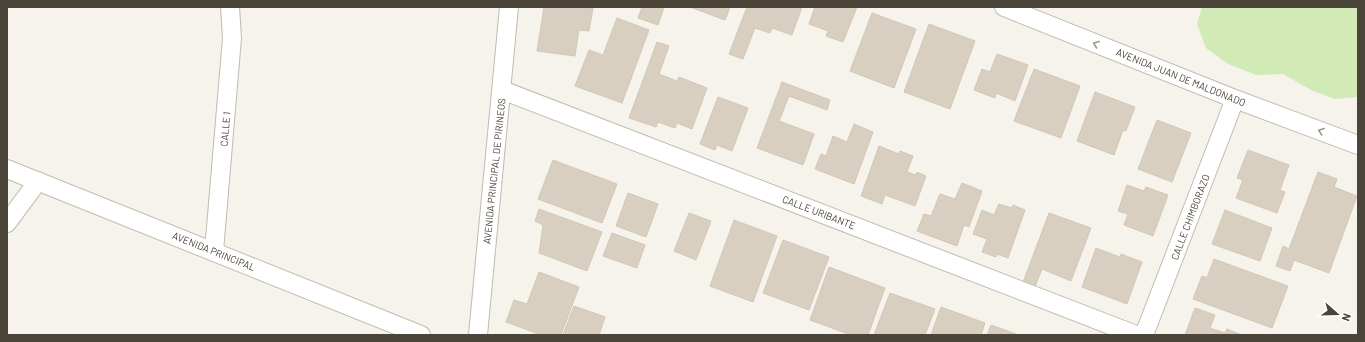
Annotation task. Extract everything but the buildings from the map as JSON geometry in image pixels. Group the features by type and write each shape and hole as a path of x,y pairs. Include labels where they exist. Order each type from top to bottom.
{"street":[{"name":"CALLE 1","path":"214,251 232,38 230,7"},
{"name":"AVENIDA PRINCIPAL DE PIRINEOS","path":"478,335 509,7"},
{"name":"AVENIDA JUAN DE MALDONADO","path":"1004,7 1235,99 1358,145"},
{"name":"CALLE URIBANTE","path":"502,90 1136,335"},
{"name":"CALLE CHIMBORAZO","path":"1144,335 1235,99"},
{"name":"AVENIDA PRINCIPAL","path":"7,169 420,335"},
{"path":"7,223 38,181"}],"green space":[{"path":"1202,7 1358,7 1358,97 1335,99 1313,91 1283,74 1256,75 1228,64 1206,48 1197,24"}]}
